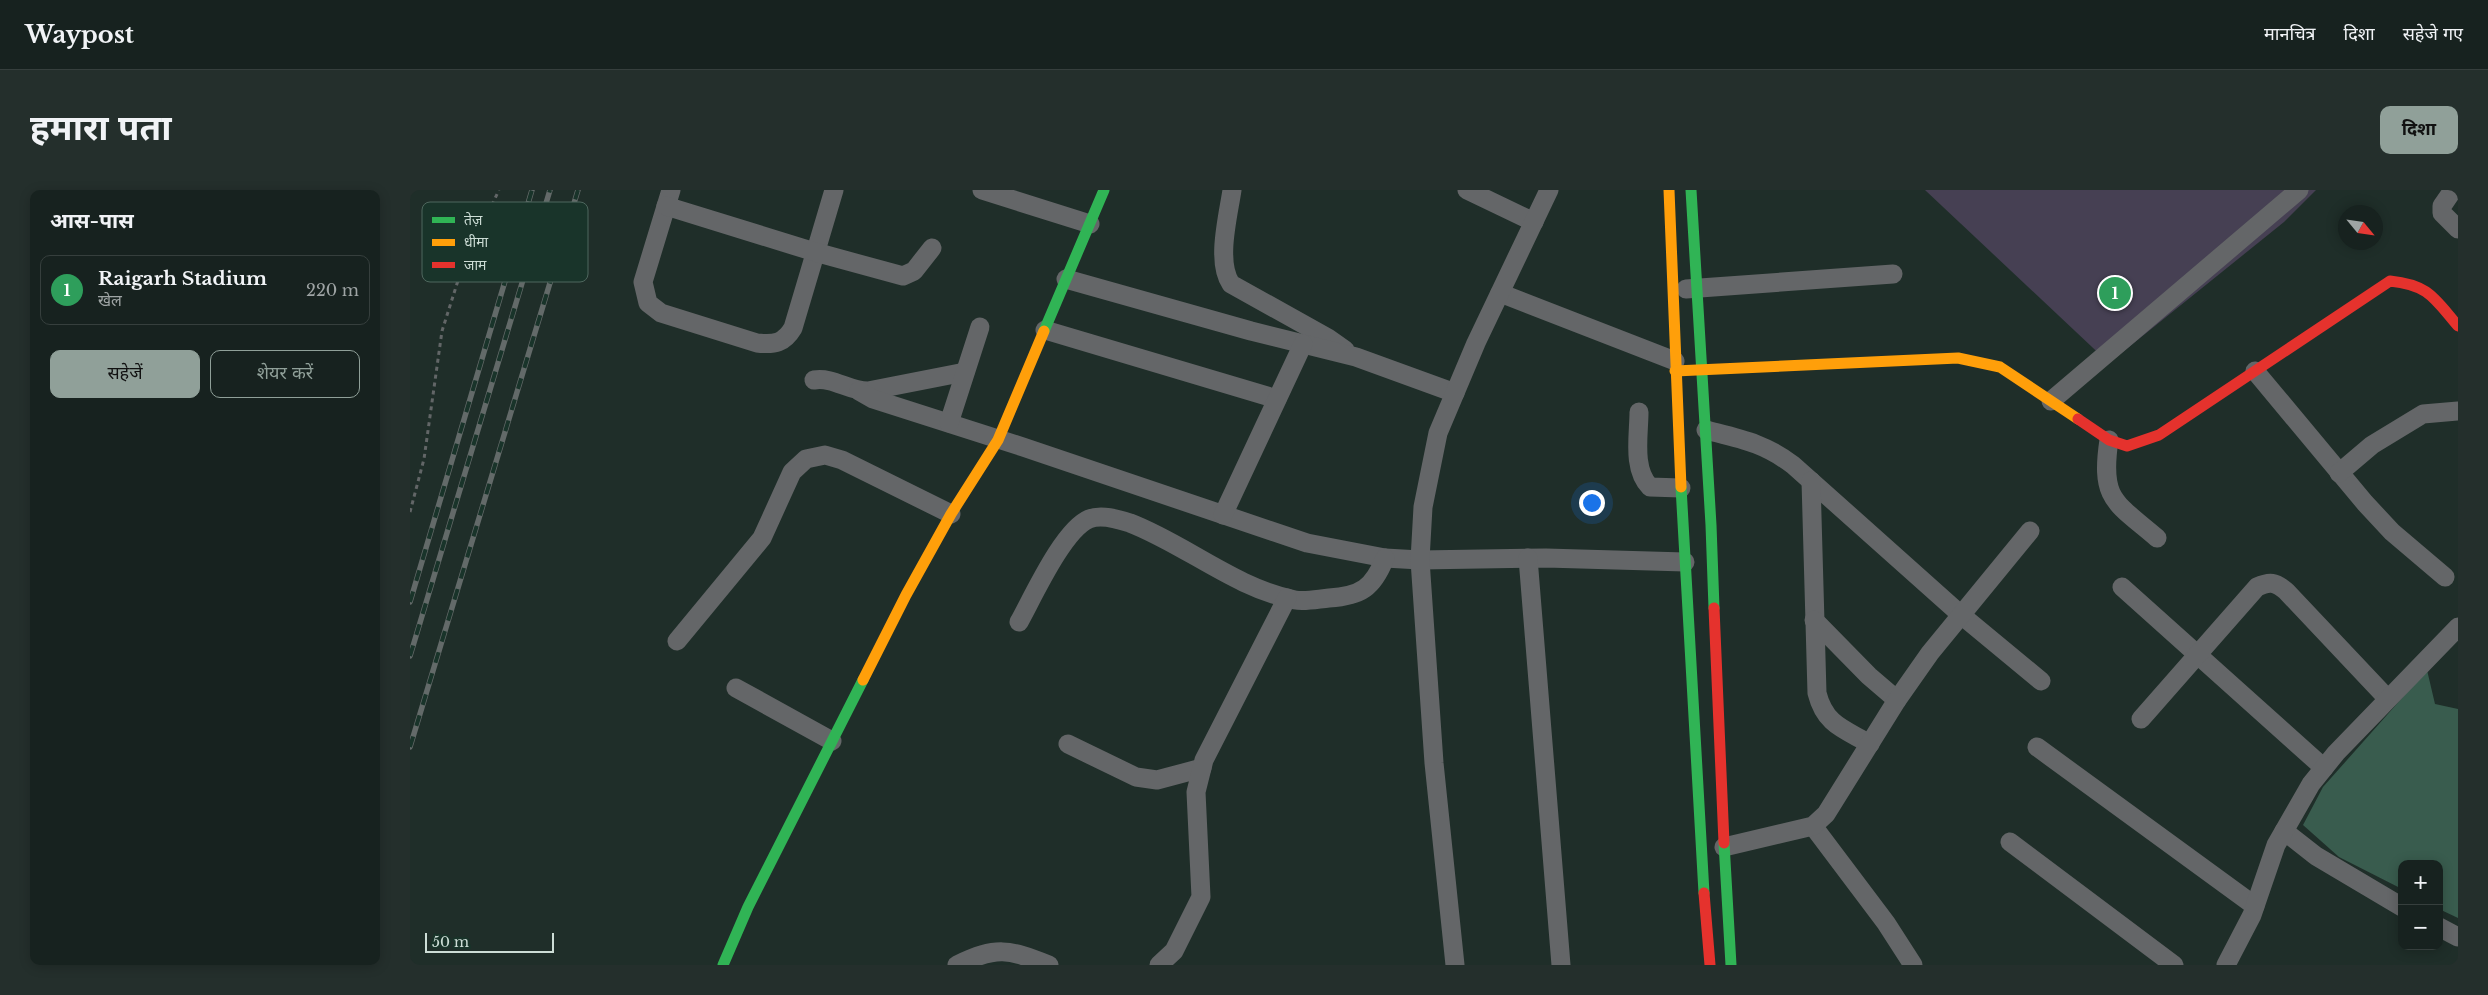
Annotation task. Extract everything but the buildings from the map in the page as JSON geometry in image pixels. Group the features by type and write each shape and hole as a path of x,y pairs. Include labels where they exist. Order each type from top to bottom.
{"street":[{"path":"834,190 815,252 797,318 787,338 781,342 757,343 670,316 648,303 643,282 668,198 815,252 903,276 914,271 932,248"},
{"path":"982,190 1090,224"},
{"path":"723,965 748,907 906,595 951,514 998,440 1104,190"},
{"path":"1232,190 1223,261 1225,275 1231,284 1328,338 1356,357"},
{"path":"1467,190 1534,222"},
{"path":"1455,965 1434,763 1420,560 1423,508 1438,433 1500,293 1549,190"},
{"path":"1669,190 1681,488 1699,823 1710,965"},
{"path":"1691,190 1706,430 1724,848 1731,965"},
{"path":"2051,401 2299,190"},
{"path":"2453,190 2442,206 2442,213 2458,229"},
{"path":"1673,291 1893,274"},
{"path":"1066,279 1356,357 1455,393"},
{"path":"1500,293 1675,366 1702,370 1958,358 2000,367 2109,440 2127,446 2159,435 2390,281 2410,283 2428,292 2456,318"},
{"path":"949,423 980,327"},
{"path":"1045,330 1277,399"},
{"path":"1223,515 1303,344"},
{"path":"2254,371 2392,532 2444,577"},
{"path":"859,391 965,372"},
{"path":"814,380 823,378 834,381 873,399 1307,543 1385,558 1420,560 1528,558 1685,562"},
{"path":"2339,472 2372,445 2423,414 2458,411"},
{"path":"1639,412 1639,466 1643,480 1650,487 1681,488"},
{"path":"1706,430 1773,450 1811,481 1960,614 2040,681"},
{"path":"2109,440 2105,469 2108,486 2115,501 2158,538"},
{"path":"678,641 762,538 792,472 806,459 824,455 842,460 951,514"},
{"path":"1811,481 1817,693 1821,710 1832,722 1870,744"},
{"path":"1020,622 1062,544 1088,519 1103,517 1130,523 1242,581 1297,600 1346,597 1361,592 1378,576 1385,558"},
{"path":"1724,848 1814,826 1834,804 1896,700 1960,614 2030,531"},
{"path":"1528,558 1561,965"},
{"path":"2141,719 2257,586 2269,582 2276,584 2387,698"},
{"path":"2122,587 2324,768"},
{"path":"1159,965 1174,951 1201,897 1196,792 1204,760 1287,598"},
{"path":"1814,620 1869,676 1896,700"},
{"path":"2226,965 2246,930 2265,872 2284,832 2311,784 2387,698 2458,627"},
{"path":"736,688 832,741"},
{"path":"1068,744 1136,777 1157,780 1202,768"},
{"path":"2037,747 2255,906"},
{"path":"1814,826 1880,916 1913,965"},
{"path":"2284,832 2324,861 2399,905"},
{"path":"2010,842 2174,965"},
{"path":"2443,929 2458,937"},
{"path":"957,965 981,954 998,950 1018,953 1049,965"}],"path":[{"path":"493,202 499,190"},
{"path":"410,512 424,459 442,331 458,282"}],"shaded area":[{"path":"1925,190 2316,190 2284,222 2109,363"},
{"path":"2427,670 2435,704 2458,709 2458,918 2443,911 2443,860 2398,860 2398,887 2339,857 2303,825 2323,787"}],"railway":[{"path":"528,202 532,190"},
{"path":"546,202 550,190"},
{"path":"574,202 578,190"},
{"path":"410,602 505,282"},
{"path":"410,656 522,282"},
{"path":"410,747 550,282"}],"traffic: fast":[{"path":"1044,331 1104,190"},
{"path":"1691,190 1711,525 1714,608"},
{"path":"1681,487 1704,893"},
{"path":"723,965 748,907 863,680"},
{"path":"1724,843 1731,965"}],"traffic: slow":[{"path":"1669,190 1681,487"},
{"path":"863,680 906,595 951,514 998,440 1044,331"},
{"path":"1675,371 1958,358 2000,367 2078,419"}],"traffic: jam":[{"path":"2078,419 2109,440 2127,446 2159,435 2390,281 2414,286 2430,294 2458,326"},
{"path":"1714,608 1724,843"},
{"path":"1704,893 1710,965"}],"place":[{"name":"Raigarh Stadium","path":"2115,293"}]}
